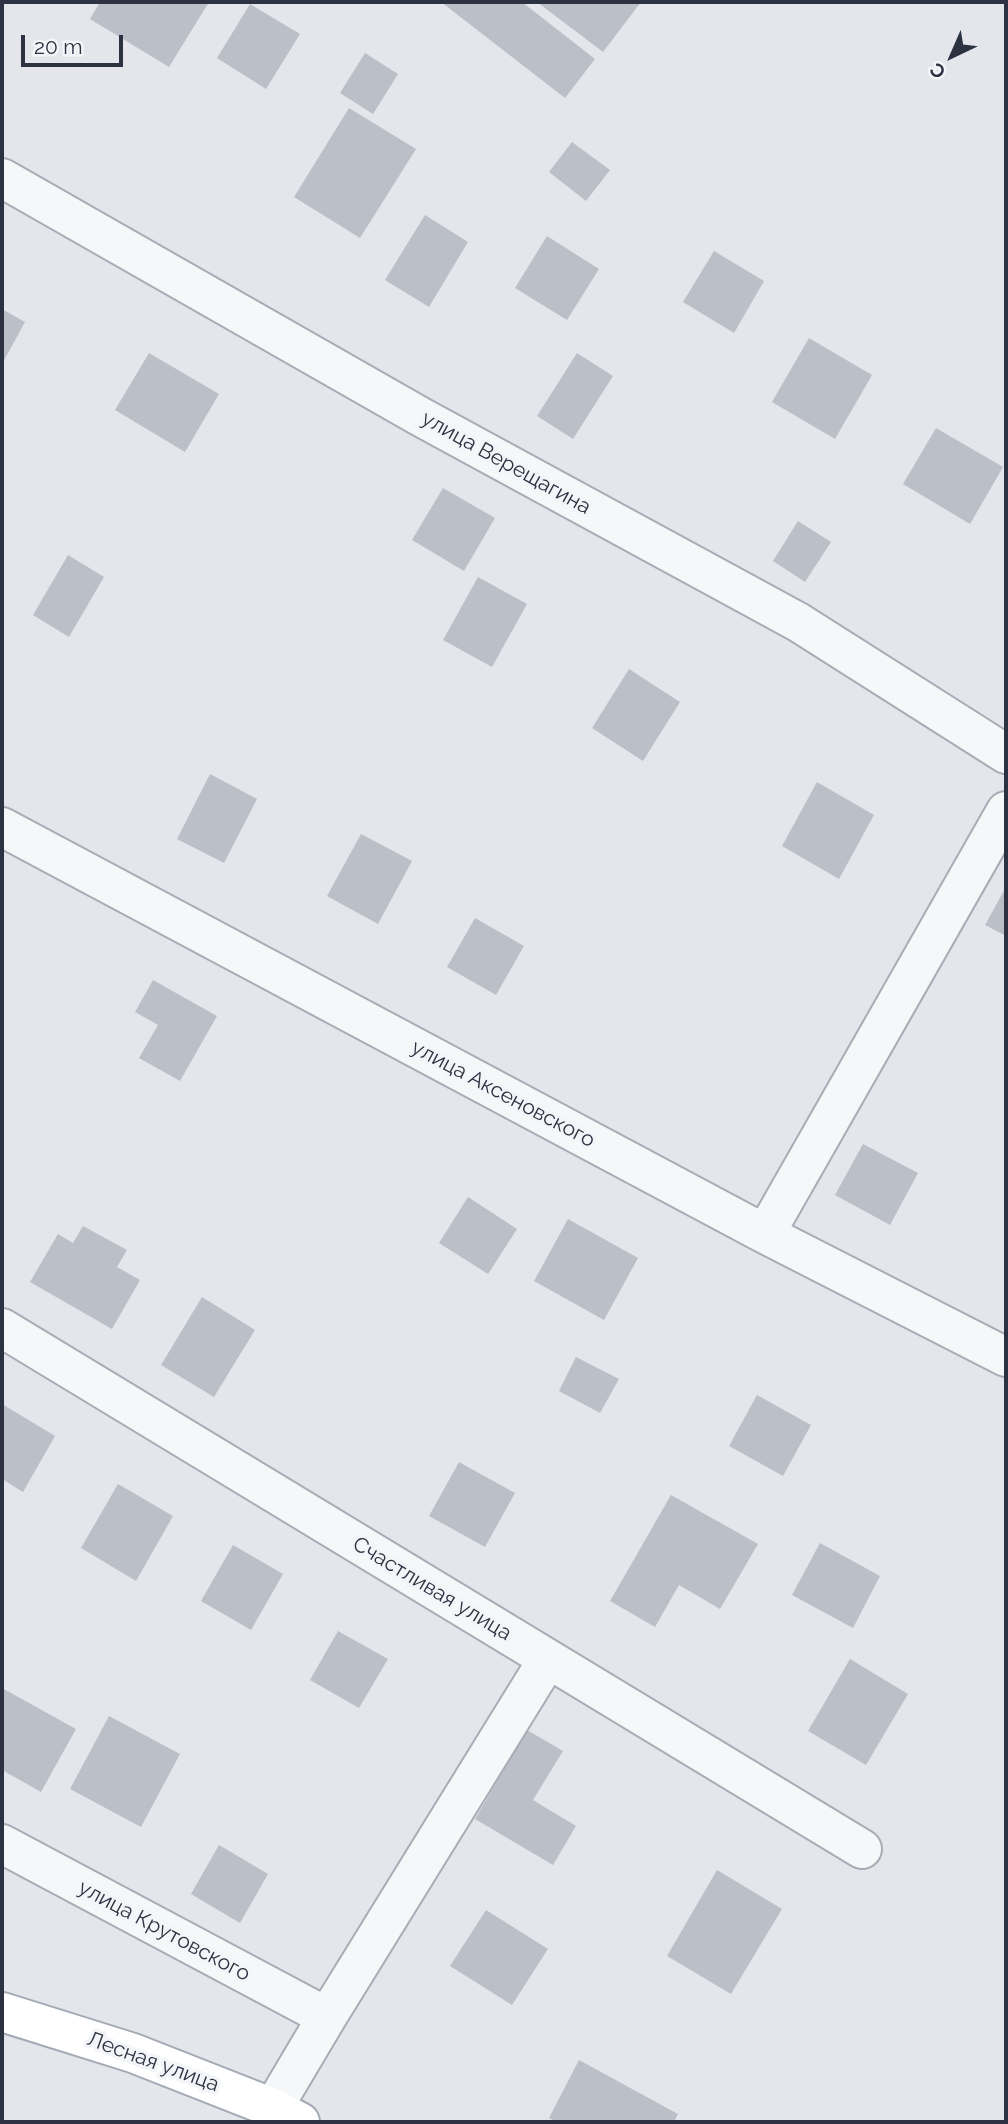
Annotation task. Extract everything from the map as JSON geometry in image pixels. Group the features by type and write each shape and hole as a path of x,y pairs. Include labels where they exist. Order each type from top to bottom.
{"main road":[{"name":"Лесная улица","path":"2,2012 134,2053 287,2115"}],"street":[{"name":"улица Верещагина","path":"2,178 421,417 797,622 1006,754"},
{"path":"765,1234 1006,811"},
{"name":"улица Аксеновского","path":"2,827 765,1234 1006,1357"},
{"name":"Счастливая улица","path":"2,1328 862,1849"},
{"path":"287,2115 327,2017 548,1659"},
{"name":"улица Крутовского","path":"2,1844 327,2017"}],"building":[{"path":"100,2 209,2 169,67 90,19"},
{"path":"441,2 522,2 595,59 565,98"},
{"path":"537,2 641,2 603,52"},
{"path":"250,4 300,34 266,89 217,58"},
{"path":"365,53 398,74 373,114 340,93"},
{"path":"349,108 416,149 360,238 294,197"},
{"path":"572,142 610,170 586,201 549,172"},
{"path":"425,215 468,242 429,307 385,280"},
{"path":"547,236 599,269 567,320 515,288"},
{"path":"714,251 764,281 734,333 683,302"},
{"path":"2,309 25,322 2,364"},
{"path":"809,338 872,375 835,439 772,402"},
{"path":"149,353 219,394 185,452 115,410"},
{"path":"577,353 613,376 573,439 537,416"},
{"path":"936,428 1003,467 970,524 903,484"},
{"path":"443,488 495,518 464,571 412,540"},
{"path":"798,521 831,542 805,582 773,561"},
{"path":"68,555 104,577 69,637 33,615"},
{"path":"478,577 527,604 492,667 443,640"},
{"path":"629,669 680,702 643,761 592,728"},
{"path":"210,774 257,799 224,863 177,839"},
{"path":"817,782 874,815 839,879 782,846"},
{"path":"361,834 412,861 378,924 327,896"},
{"path":"1006,887 1006,936 985,925"},
{"path":"475,918 524,946 496,995 447,967"},
{"path":"153,980 217,1016 180,1081 139,1058 158,1025 135,1012"},
{"path":"863,1144 918,1173 890,1225 835,1195"},
{"path":"468,1197 517,1229 488,1274 439,1243"},
{"path":"568,1219 638,1258 604,1320 534,1281"},
{"path":"83,1226 127,1250 117,1267 140,1280 112,1329 30,1282 58,1234 73,1243"},
{"path":"202,1297 255,1330 214,1397 161,1365"},
{"path":"576,1357 619,1379 600,1413 559,1391"},
{"path":"757,1395 811,1425 783,1476 729,1446"},
{"path":"2,1404 55,1436 23,1492 2,1479"},
{"path":"459,1462 515,1493 485,1547 429,1516"},
{"path":"118,1484 173,1516 136,1581 81,1548"},
{"path":"671,1495 758,1544 720,1609 679,1585 655,1627 610,1601"},
{"path":"820,1543 880,1576 853,1628 792,1595"},
{"path":"233,1545 283,1574 251,1630 201,1601"},
{"path":"338,1631 388,1659 359,1708 310,1680"},
{"path":"850,1659 908,1694 866,1765 808,1731"},
{"path":"2,1688 76,1729 41,1792 2,1770"},
{"path":"109,1716 180,1754 141,1827 70,1789"},
{"path":"527,1730 563,1751 533,1800 576,1826 553,1865 475,1819"},
{"path":"219,1845 268,1874 240,1923 191,1894"},
{"path":"717,1870 782,1909 731,1994 667,1956"},
{"path":"486,1910 548,1949 512,2005 450,1966"},
{"path":"579,2060 678,2114 674,2122 557,2122 549,2118"}]}
